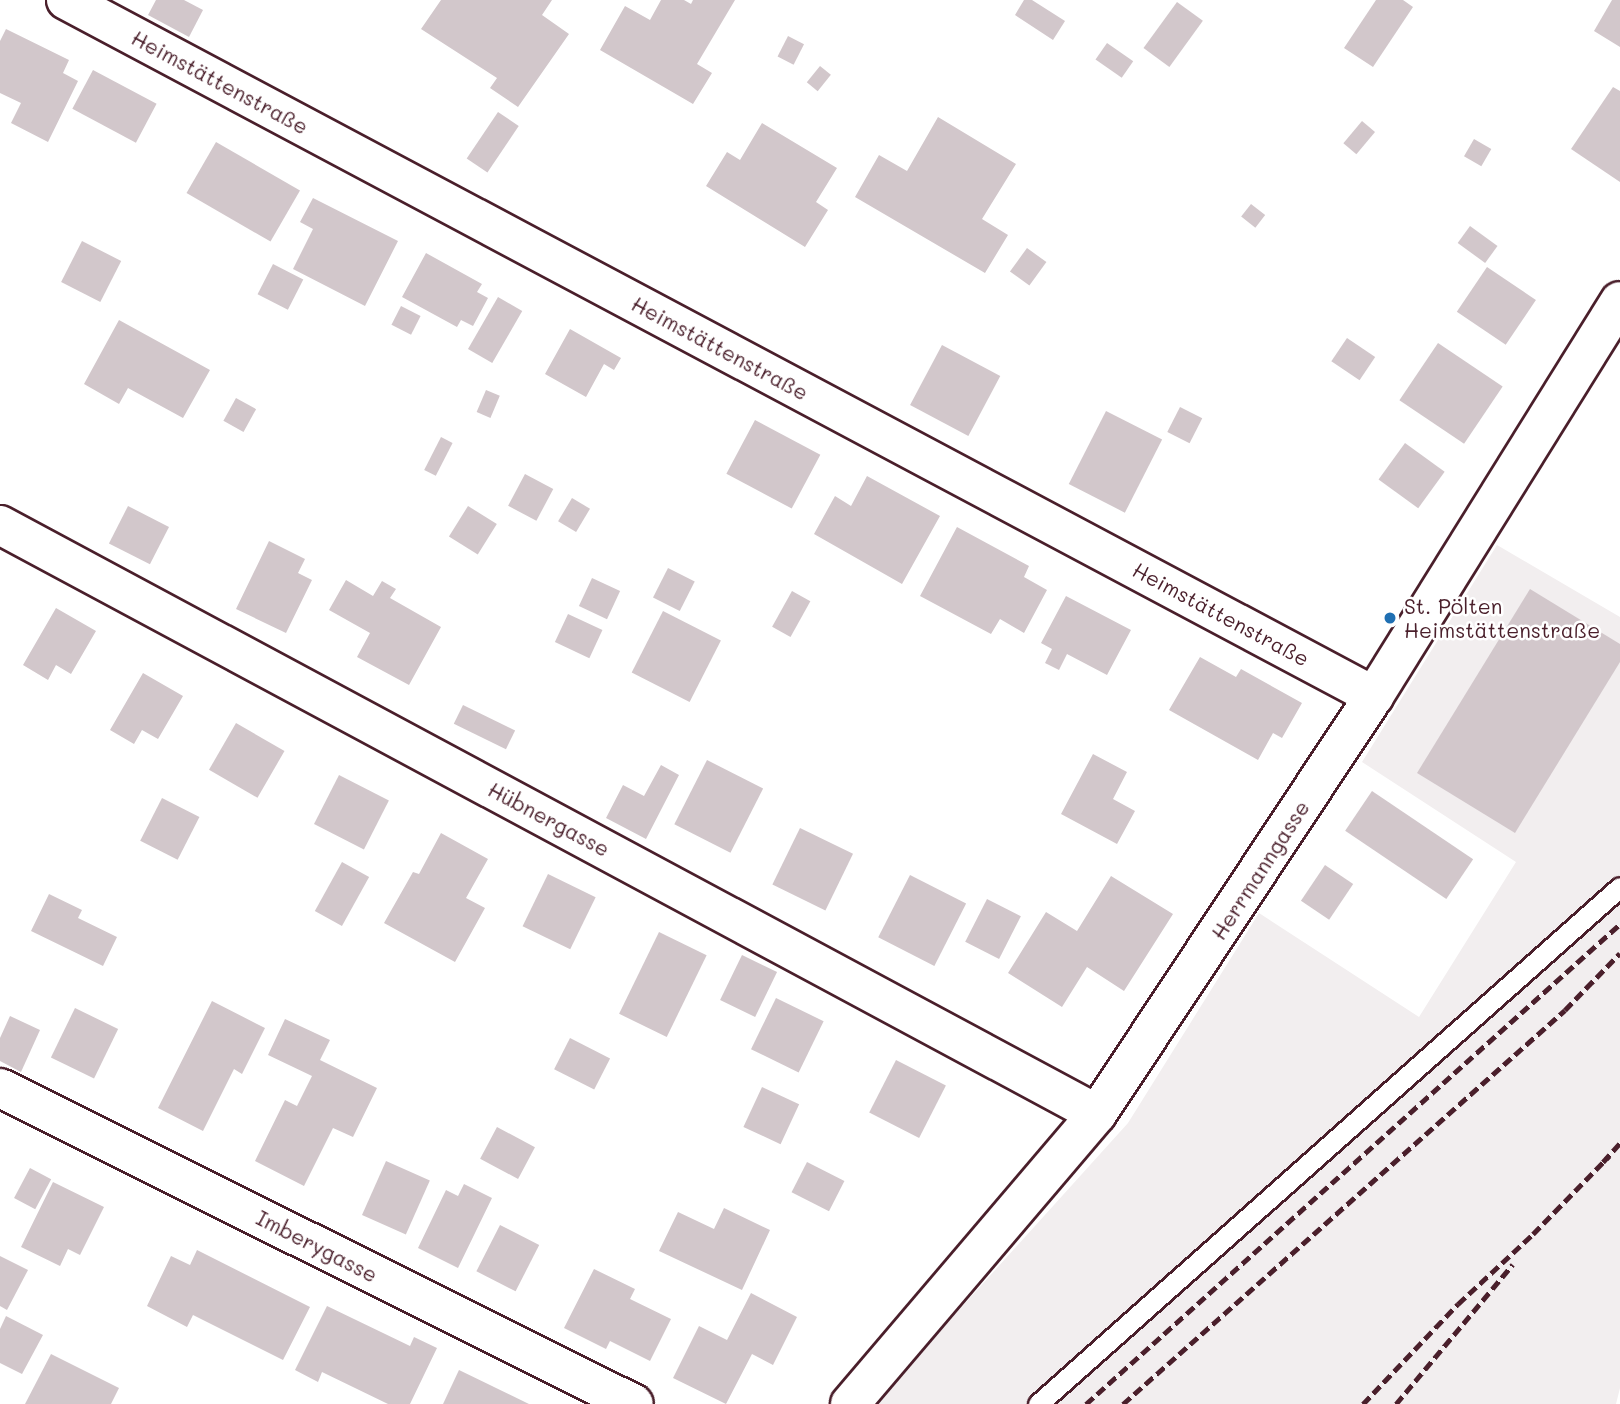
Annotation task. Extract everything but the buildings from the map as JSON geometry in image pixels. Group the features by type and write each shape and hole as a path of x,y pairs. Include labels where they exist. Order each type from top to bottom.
{"street":[{"name":"Heimstättenstraße","path":"66,0 1374,696"},
{"name":"Herrmanngasse","path":"850,1404 1097,1114 1374,696 1620,301"},
{"name":"Hübnergasse","path":"0,524 1097,1114"},
{"name":"Imberygasse","path":"0,1088 634,1404"}],"lane":[{"path":"1038,1404 1620,887"}],"shaded area":[{"path":"1497,545 1620,617 1620,1388 1616,1404 874,1404 1128,1123 1259,913 1419,1017 1516,862 1362,762"}],"railway":[{"path":"1086,1404 1620,924"},
{"path":"1123,1404 1565,1010 1620,953"},
{"path":"1603,1162 1620,1143"},
{"path":"1363,1404 1458,1304 1533,1234 1609,1156"},
{"path":"1396,1404 1513,1264"}],"place":[{"name":"St. Pölten Heimstättenstraße","path":"1390,618"}]}
